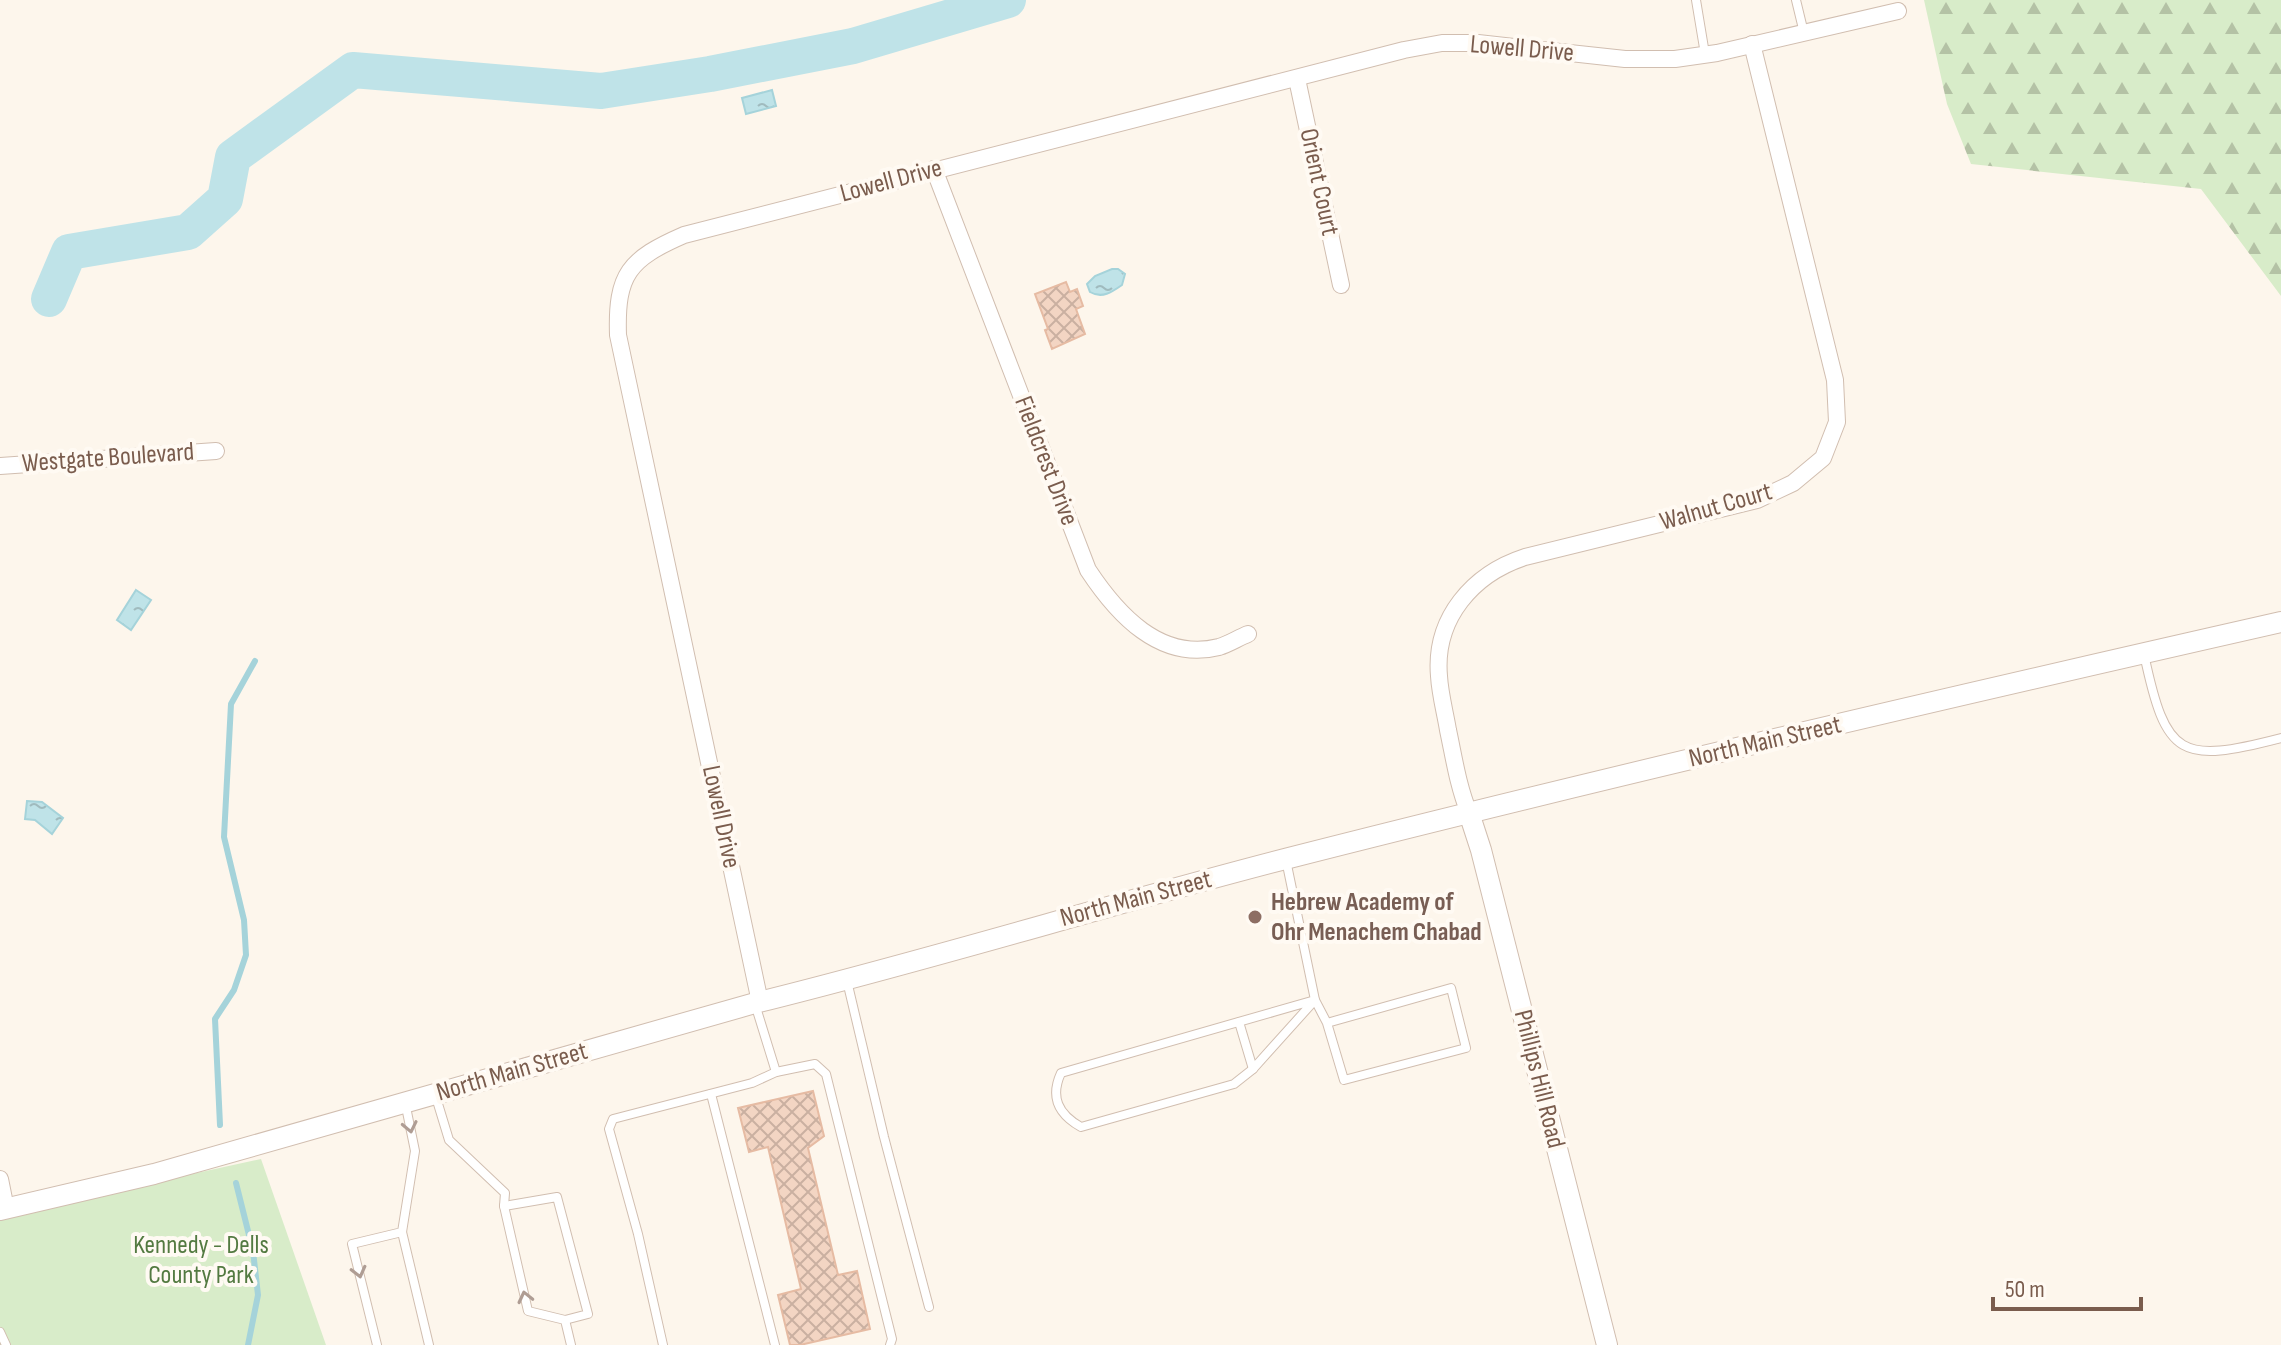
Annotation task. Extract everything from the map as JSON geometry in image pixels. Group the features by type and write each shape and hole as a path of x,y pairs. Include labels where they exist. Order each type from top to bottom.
{"street":[{"name":"Lowell Drive","path":"758,1003 618,335 617,302 628,272 652,249 684,235 1404,50 1442,43 1478,43 1625,59 1675,59 1705,55 1898,11"},
{"name":"Walnut Court","path":"1469,813 1457,777 1438,673 1445,627 1471,587 1497,569 1525,557 1757,500 1793,483 1823,458 1837,422 1835,380 1752,44"},
{"name":"Orient Court","path":"1297,79 1341,285"},
{"name":"Fieldcrest Drive","path":"934,169 1088,570 1108,600 1136,627 1169,646 1192,651 1220,646 1248,634"},
{"name":"Westgate Boulevard","path":"0,466 216,451"},
{"name":"North Main Street","path":"3,1210 154,1174 758,1003 1286,859 2281,622"},
{"name":"Phillips Hill Road","path":"1469,813 1607,1345"},
{"path":"0,1179 3,1210"}],"lane":[{"path":"1696,0 1705,55"},
{"path":"1796,0 1804,33"},
{"path":"2144,653 2161,720 2183,747 2202,753 2232,751 2281,738"},
{"path":"1286,859 1315,1000 1327,1023 1344,1080 1466,1048 1451,988 1327,1023"},
{"path":"847,981 929,1307"},
{"path":"1315,1000 1253,1069 1234,1084 1081,1127 1067,1119 1057,1106 1055,1087 1061,1073 1315,1000"},
{"path":"758,1003 776,1072"},
{"path":"1239,1022 1253,1069"},
{"path":"663,1345 638,1234 609,1129 613,1119 752,1083 776,1072 815,1064 826,1074 892,1339 890,1345"},
{"path":"435,1094 449,1140 505,1193 504,1206 528,1311 565,1320 588,1314 557,1197 504,1206"},
{"path":"711,1094 775,1345"},
{"path":"405,1102 415,1151 402,1232 429,1345"},
{"path":"377,1345 352,1244 402,1232"},
{"path":"565,1320 571,1345"},
{"path":"0,1332 6,1345"}],"green space":[{"path":"1924,0 2281,0 2281,296 2201,189 1971,164 1947,104"},
{"name":"Kennedy - Dells County Park","path":"261,1159 326,1345 0,1345 0,1216"}],"water":[{"path":"772,90 776,106 746,114 742,98"},
{"path":"1112,269 1125,274 1122,285 1103,295 1090,292 1087,284 1095,276"},
{"path":"136,590 151,600 131,630 117,620"},
{"path":"27,801 42,802 63,818 52,834 35,820 25,819"}],"building":[{"path":"1066,282 1070,292 1077,289 1083,306 1076,309 1085,334 1052,349 1035,294"},
{"path":"813,1091 824,1136 808,1148 838,1275 857,1271 870,1329 790,1345 778,1295 801,1289 768,1147 749,1152 738,1108"}],"waterway":[{"path":"49,299 69,252 188,232 225,199 233,157 353,70 601,91 710,74 853,46 1008,0"},
{"path":"220,1125 215,1019 234,990 246,955 244,920 224,837 231,704 255,661"},
{"path":"236,1183 253,1251 258,1295 248,1345"}],"place":[{"name":"Hebrew Academy of Ohr Menachem Chabad","path":"1255,917"}]}
